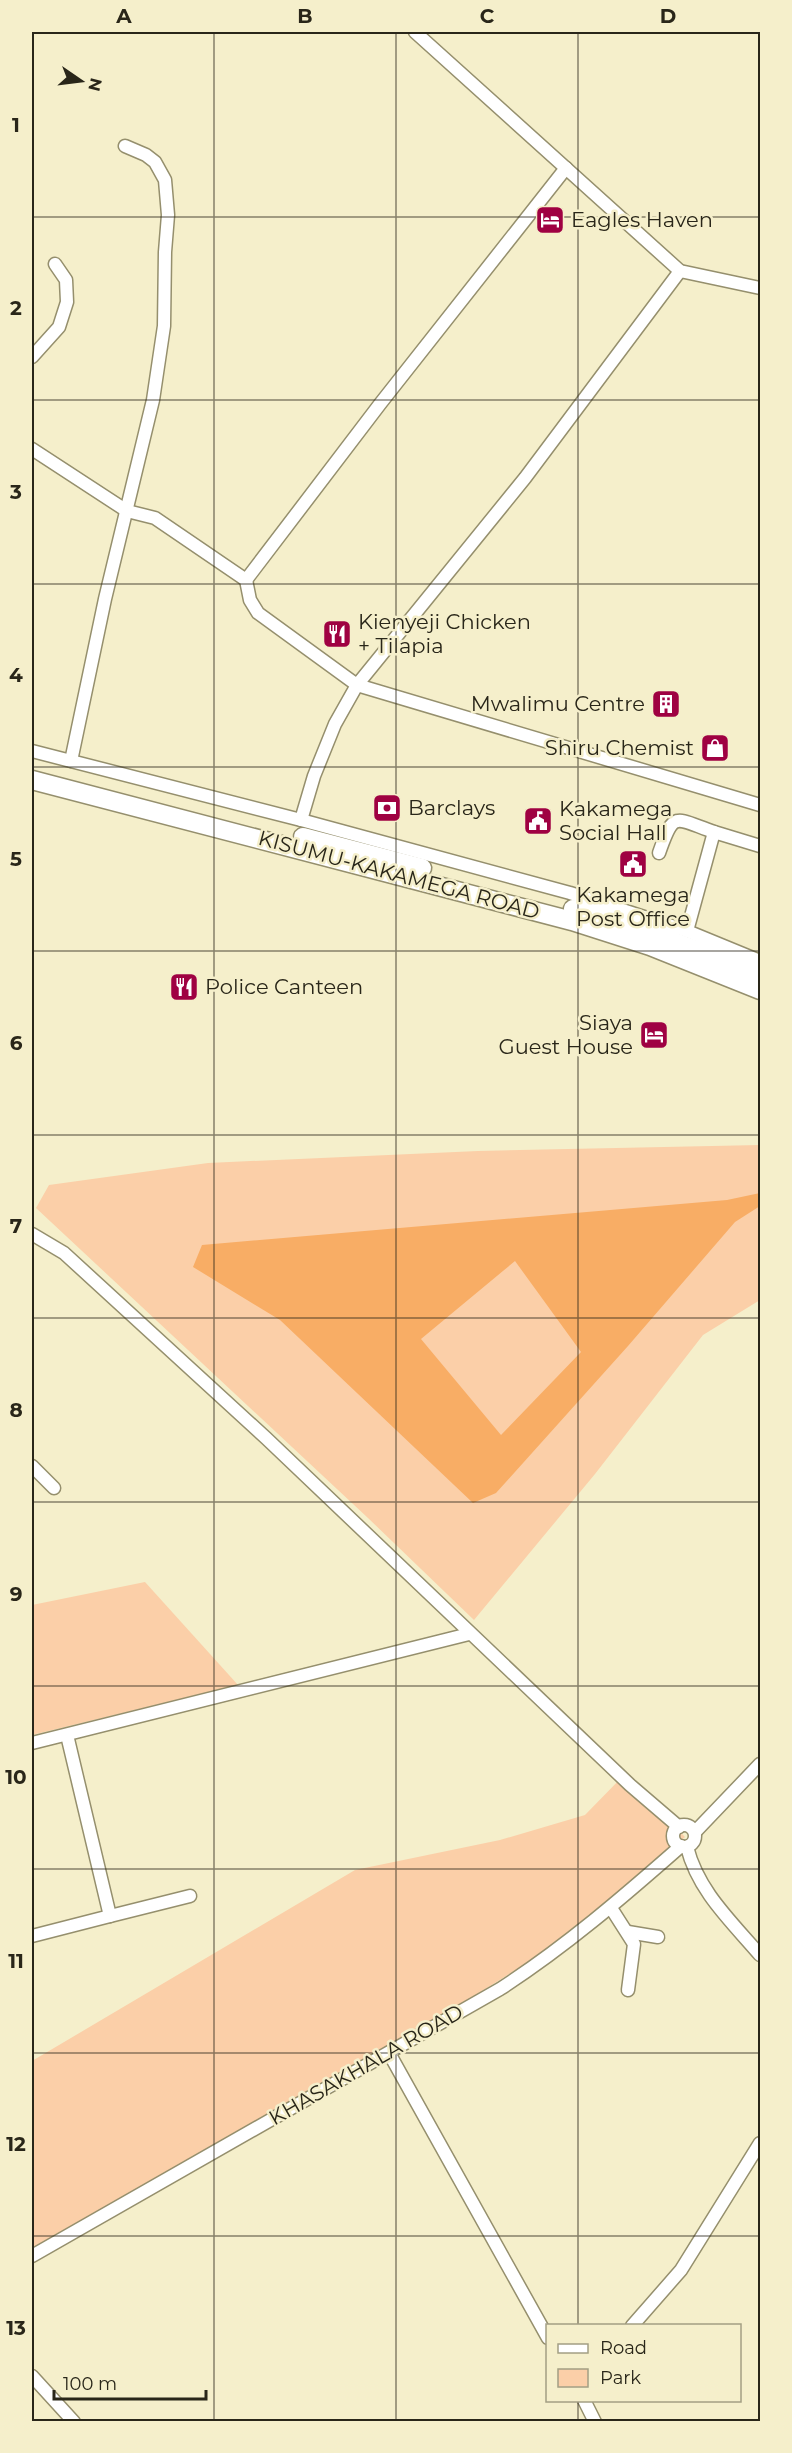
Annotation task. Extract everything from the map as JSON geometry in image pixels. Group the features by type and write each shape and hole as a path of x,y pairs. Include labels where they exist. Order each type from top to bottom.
{"highway":[{"name":"KISUMU-KAKAMEGA ROAD","path":"32,767 396,861 632,926 691,946 760,976"},
{"name":"KISUMU-KAKAMEGA ROAD","path":"32,780 572,921 681,958 760,990"}],"street":[{"path":"415,32 680,271 760,288"},
{"path":"71,761 105,599 153,400 166,304 165,252 168,209 165,180 160,168 146,154 125,146"},
{"path":"246,580 380,404 566,168"},
{"path":"32,357 59,327 68,302 66,280 55,264"},
{"path":"301,820 314,777 331,734 357,685 525,478 680,271"},
{"path":"32,449 127,512 155,518 246,580 250,600 258,613 357,685 760,805"},
{"path":"32,751 301,820 570,893 687,931 760,961"},
{"path":"659,853 667,830 672,822 679,820 760,846"},
{"path":"687,931 714,832"},
{"path":"375,840 396,861"},
{"path":"32,1234 64,1253 98,1284 266,1438 630,1785 679,1827"},
{"path":"32,1466 54,1488"},
{"path":"32,1743 469,1634"},
{"path":"67,1735 110,1916"},
{"path":"694,1832 760,1764"},
{"path":"684,1846 695,1839 694,1832 686,1825 679,1827 674,1839 684,1846 692,1868 703,1887 760,1955"},
{"name":"KHASAKHALA ROAD","path":"32,2256 518,1977 611,1908 684,1846"},
{"path":"32,1936 190,1896"},
{"path":"611,1908 634,1944 628,1990"},
{"path":"627,1932 658,1937"},
{"path":"389,2053 546,2334"},
{"path":"633,2324 681,2270 760,2143"},
{"path":"32,2376 74,2421"},
{"path":"585,2402 595,2421"}],"green space":[{"path":"760,1145 760,1300 703,1335 595,1474 474,1620 36,1208 49,1185 208,1163 478,1151"},
{"path":"145,1582 238,1685 32,1735 32,1605"},
{"path":"624,1775 685,1837 600,1912 549,1949 386,2051 32,2252 32,2061 355,1870 500,1840 585,1815"}],"shaded area":[{"path":"760,1193 760,1206 735,1222 496,1493 473,1503 280,1320 193,1267 202,1245 727,1200","holes":["515,1261 581,1352 501,1435 421,1339"]}],"place":[{"name":"Eagles Haven","path":"550,220"},
{"name":"Kienyeji Chicken + Tilapia","path":"337,634"},
{"name":"Mwalimu Centre","path":"666,704"},
{"name":"Shiru Chemist","path":"715,748"},
{"name":"Barclays","path":"387,808"},
{"name":"Kakamega Social Hall","path":"538,821"},
{"name":"Kakamega Post Office","path":"633,864"},
{"name":"Police Canteen","path":"184,987"},
{"name":"Siaya Guest House","path":"654,1035"}]}
